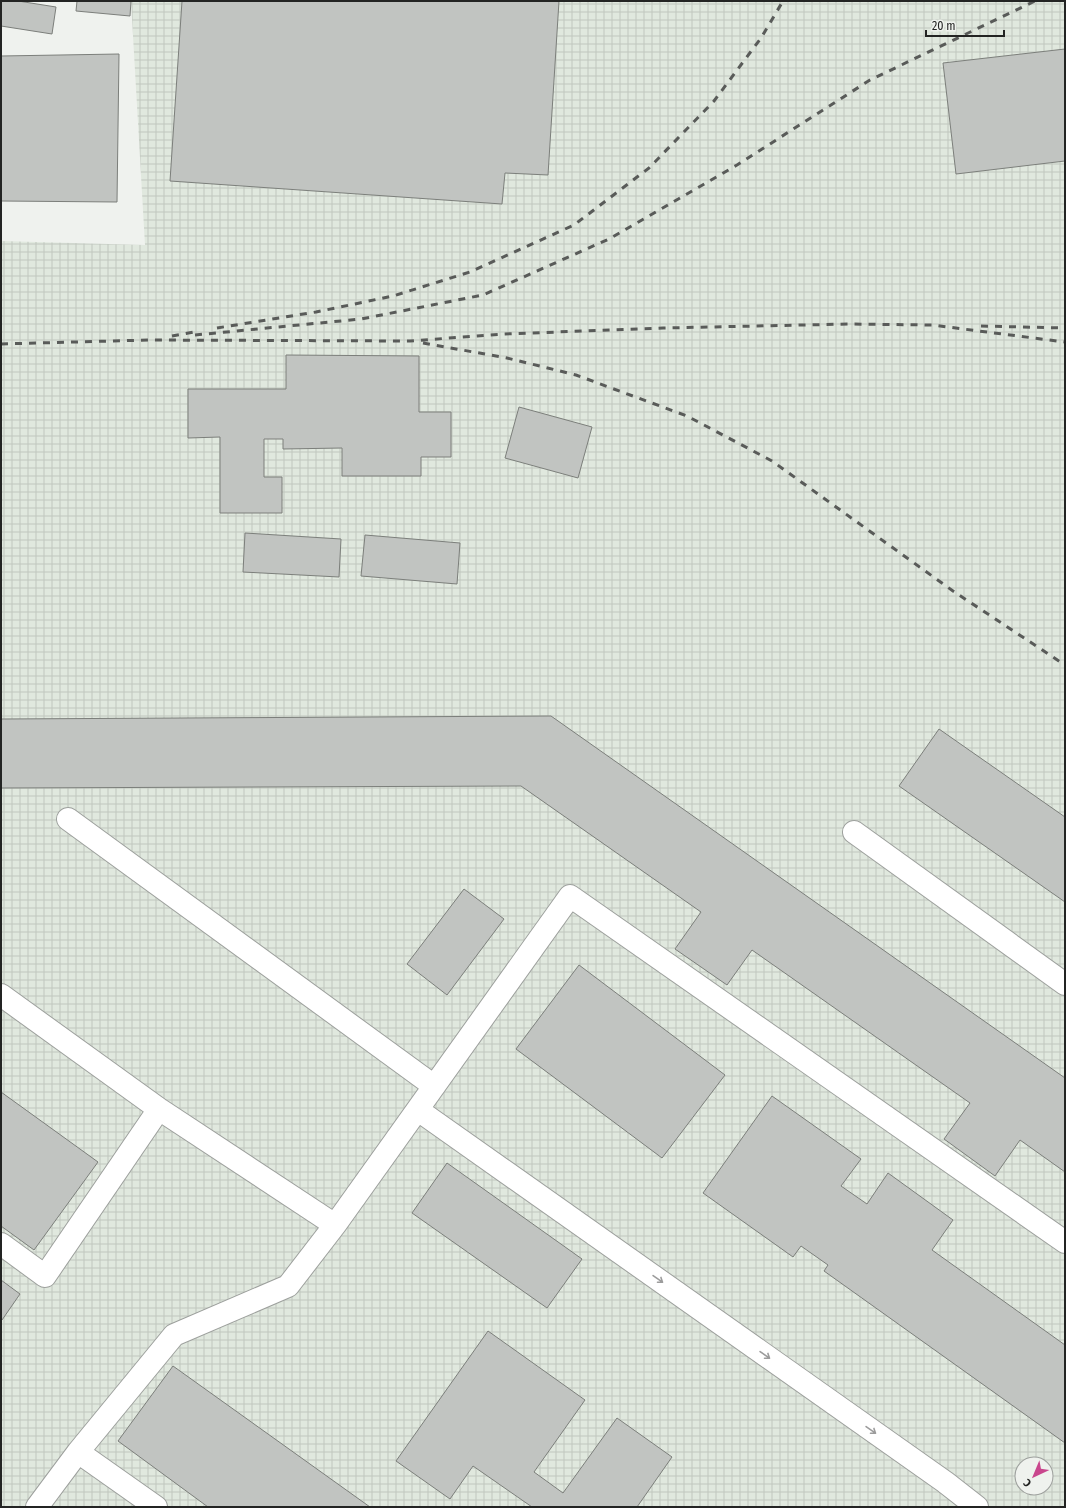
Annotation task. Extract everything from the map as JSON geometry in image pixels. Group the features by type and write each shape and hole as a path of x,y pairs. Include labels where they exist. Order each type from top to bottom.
{"lane":[{"path":"68,819 434,1086"},
{"path":"854,832 1065,984"},
{"path":"37,1507 78,1452 174,1335 288,1286 335,1225 570,896 1065,1242"},
{"path":"1,995 160,1109 335,1225"},
{"path":"1,1244 46,1276 160,1109"},
{"path":"418,1110 945,1482 977,1507"},
{"path":"78,1452 156,1507"}],"shaded area":[{"path":"131,1 1065,1 1065,1507 1,1507 1,241 145,245"}],"building":[{"path":"1,1 18,1 56,7 52,34 1,26"},
{"path":"77,1 131,1 130,16 76,11"},
{"path":"182,1 559,1 548,175 505,173 502,204 170,181"},
{"path":"1065,49 1065,161 956,174 943,63"},
{"path":"119,54 117,202 1,201 1,56"},
{"path":"286,355 419,356 419,412 451,412 451,457 421,457 421,476 342,476 342,448 283,449 283,439 264,439 264,477 282,477 282,513 220,513 220,437 188,438 188,389 286,389"},
{"path":"519,407 592,427 578,478 505,458"},
{"path":"245,533 341,539 339,577 243,572"},
{"path":"365,535 460,543 457,584 361,576"},
{"path":"551,716 1065,1078 1065,1172 1020,1140 995,1176 944,1139 970,1103 752,950 727,985 675,949 701,912 521,786 1,788 1,719"},
{"path":"939,729 1065,817 1065,902 899,786"},
{"path":"464,889 504,919 447,995 407,964"},
{"path":"579,965 725,1075 662,1158 516,1049"},
{"path":"1,1092 98,1162 34,1250 1,1226"},
{"path":"772,1096 861,1159 841,1186 867,1204 888,1173 953,1220 932,1250 1065,1345 1065,1443 824,1271 828,1265 801,1246 793,1257 703,1193"},
{"path":"447,1163 582,1259 547,1308 412,1213"},
{"path":"1,1280 20,1294 2,1320 1,1319"},
{"path":"488,1331 585,1400 534,1472 563,1493 617,1418 672,1457 637,1507 532,1507 473,1466 450,1499 396,1461"},
{"path":"173,1366 370,1507 208,1507 118,1441"}],"railway":[{"path":"217,328 316,312 393,296 470,272 574,225 649,168 714,101 761,38 783,1"},
{"path":"195,335 361,319 483,295 609,239 737,165 870,80 1035,1"},
{"path":"1,344 148,340 410,341 504,334 663,328 851,324 932,325 1065,342"},
{"path":"981,326 1065,328"},
{"path":"172,336 199,331"},
{"path":"423,343 507,358 576,375 687,416 772,461 953,591 1065,665"}]}
